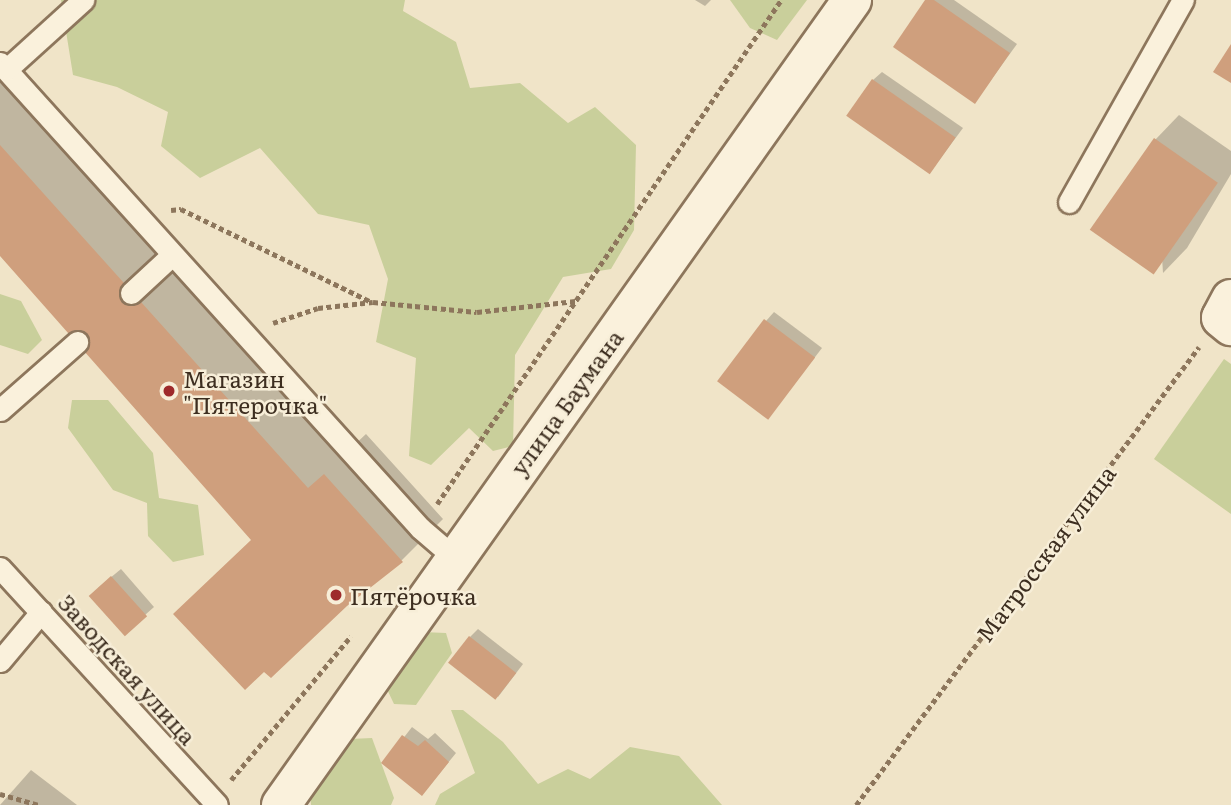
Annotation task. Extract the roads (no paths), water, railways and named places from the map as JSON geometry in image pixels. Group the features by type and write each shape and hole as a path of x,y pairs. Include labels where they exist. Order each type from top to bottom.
{"street":[{"name":"улица Баумана","path":"281,805 852,0"}],"lane":[{"path":"83,0 3,66 135,211 171,256 420,528 455,558"},
{"path":"1069,202 1182,0"},
{"path":"131,293 171,256"},
{"path":"0,411 77,342"},
{"name":"Заводская улица","path":"0,568 216,803"},
{"path":"0,661 41,612"}],"place":[{"name":"Магазин \"Пятерочка\"","path":"169,391"},
{"name":"Пятёрочка","path":"336,595"}]}
